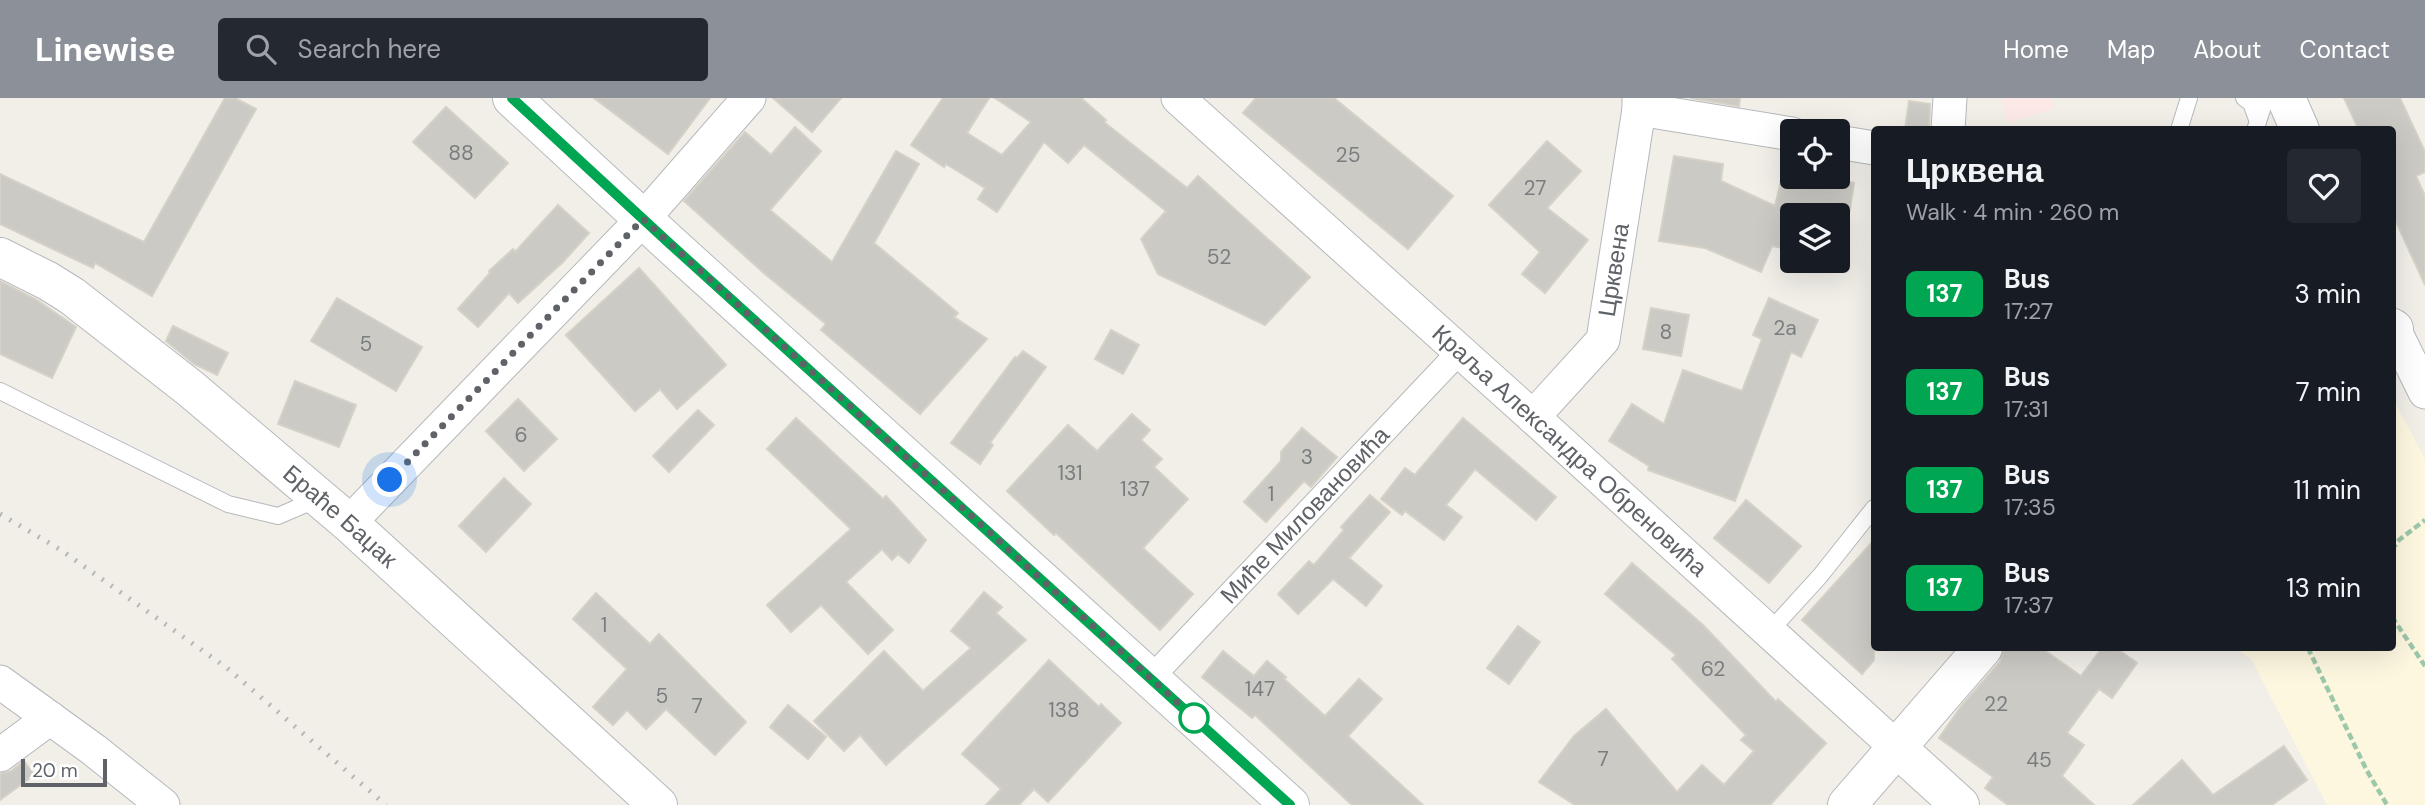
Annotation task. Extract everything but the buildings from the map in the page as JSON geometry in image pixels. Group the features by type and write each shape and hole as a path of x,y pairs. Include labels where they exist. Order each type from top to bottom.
{"street":[{"path":"512,98 1290,805"},
{"path":"349,523 643,219 749,98"},
{"name":"Краља Александра Обреновића","path":"1178,98 1961,805"},
{"path":"1948,126 1950,98"},
{"path":"1639,104 1780,132"},
{"name":"Црквена","path":"1533,417 1603,340 1639,104"},
{"path":"2266,117 2290,126"},
{"path":"1850,144 1871,148"},
{"name":"Браће Баџак","path":"0,257 48,281 96,313 320,498 658,805"},
{"path":"2396,334 2425,392"},
{"name":"Миће Миловановића","path":"1151,678 1460,351"},
{"path":"1847,805 1980,651"},
{"path":"0,682 163,805"},
{"path":"0,755 50,718"}],"lane":[{"path":"2244,98 2266,117"},
{"path":"2266,98 2266,117"},
{"path":"2180,126 2190,100"},
{"path":"0,391 228,504 278,516 320,498"},
{"path":"1769,632 1820,576 1871,512"}],"path":[{"path":"2396,544 2425,520"},
{"path":"2396,623 2425,666"},
{"path":"2309,651 2366,769 2388,805"}],"shaded area":[{"path":"2001,98 2052,98 2055,108 2008,123"},
{"path":"2396,405 2425,459 2425,805 2327,805 2251,659 2239,651 2396,651"}],"railway":[{"path":"0,514 61,550 227,668 386,805"}],"bus line":[{"name":"137","path":"512,98 1290,805"}],"route":[{"path":"390,480 643,219 1198,721 1194,718"}]}
